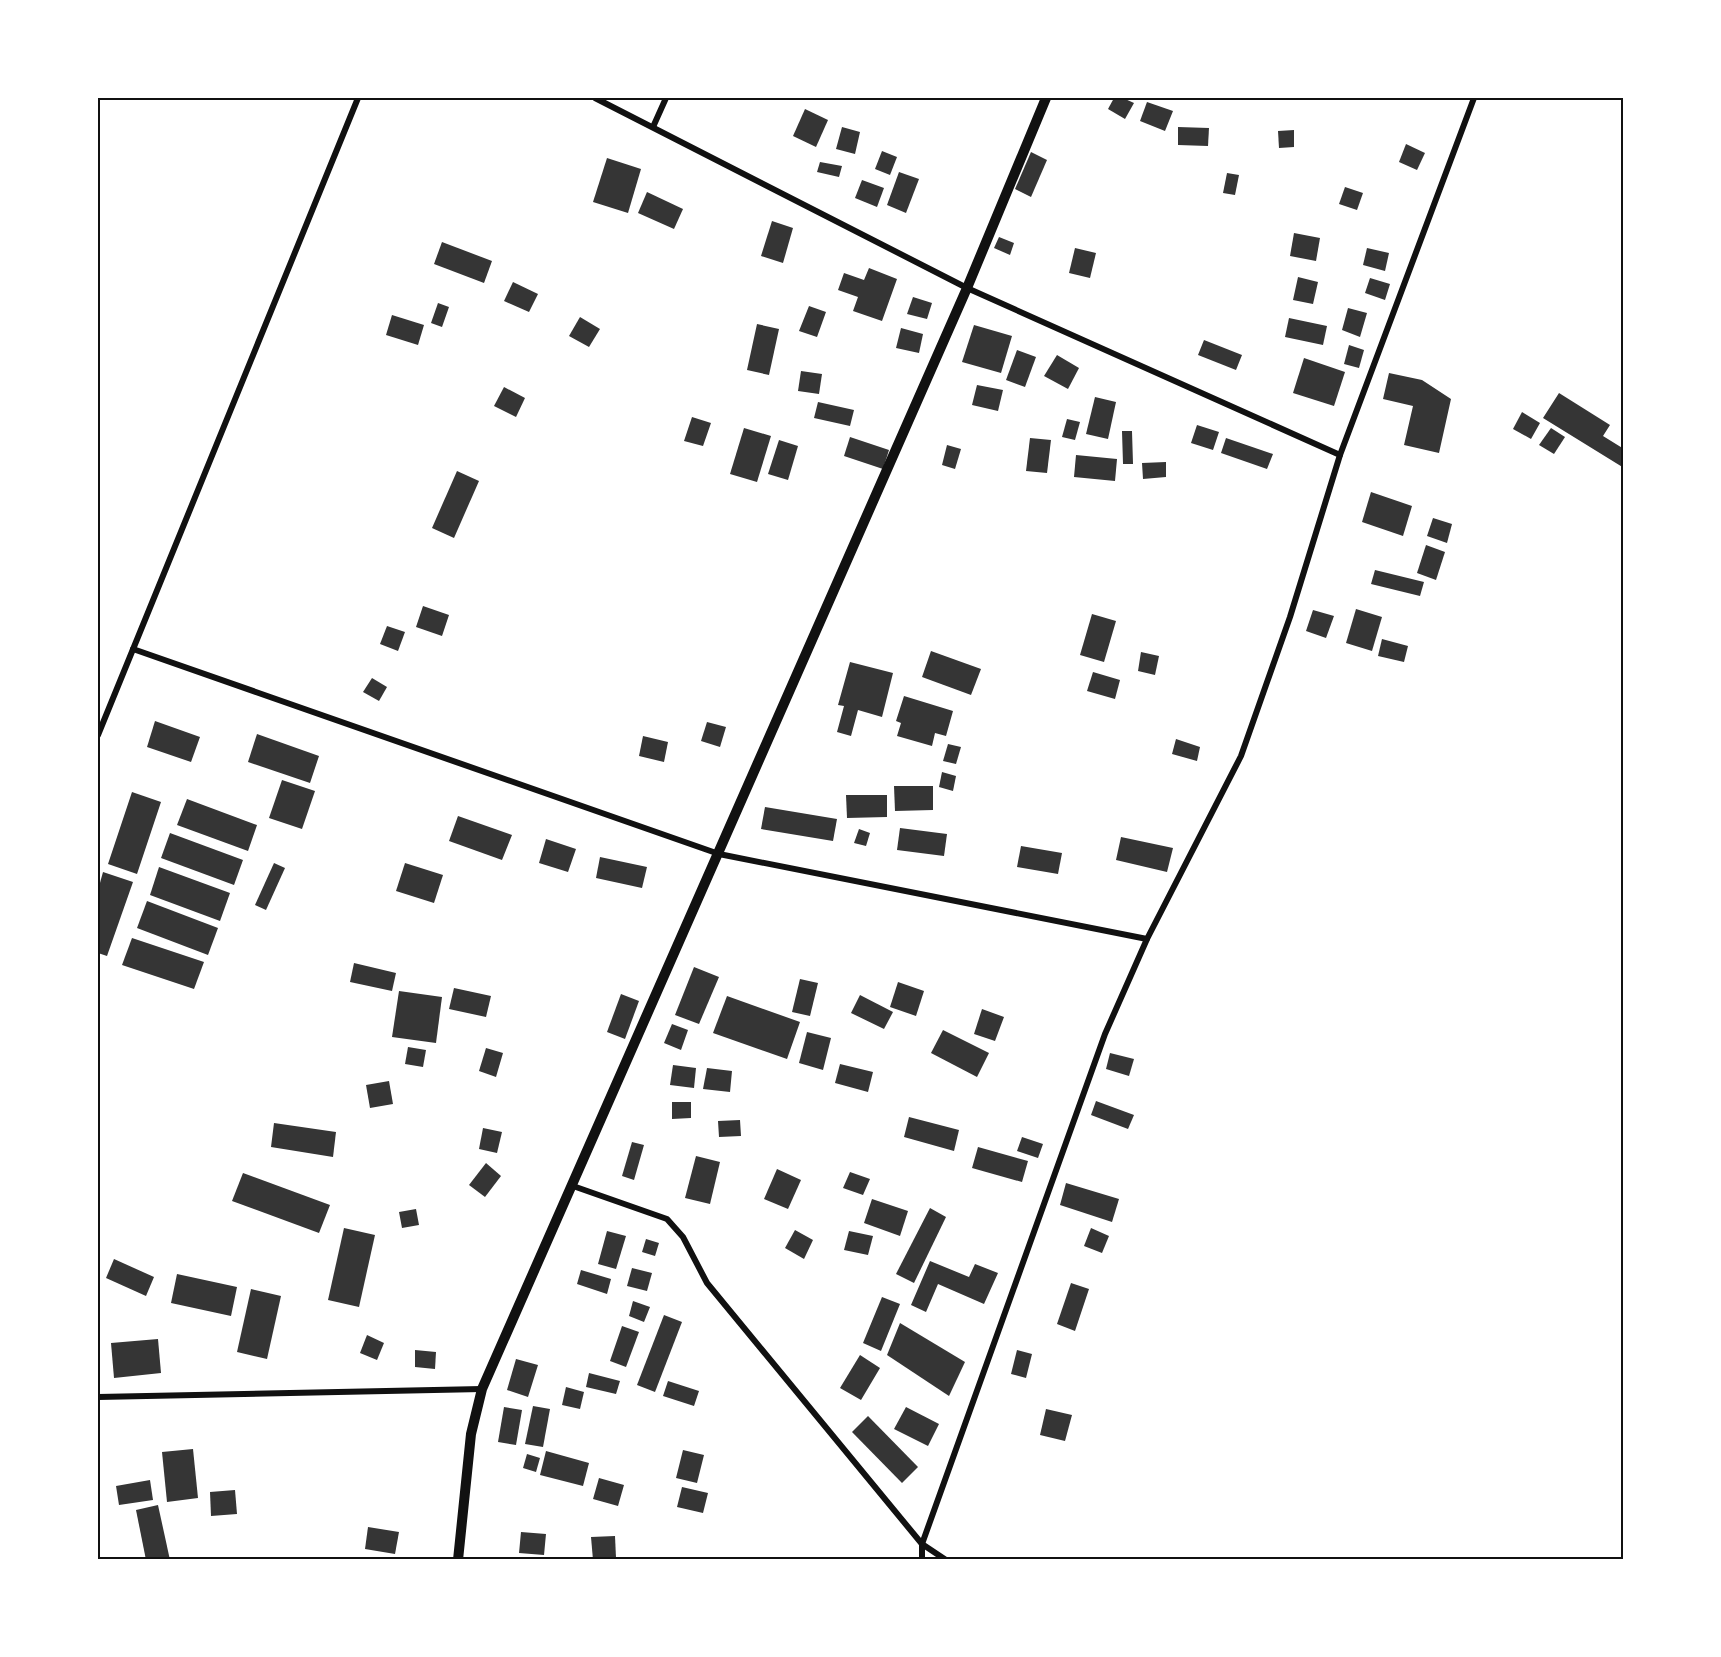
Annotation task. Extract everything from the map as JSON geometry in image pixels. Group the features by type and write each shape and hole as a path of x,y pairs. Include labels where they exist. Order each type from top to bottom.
{"street":[{"path":"98,735 358,98"},
{"path":"596,98 967,288 1340,455"},
{"path":"653,127 666,98"},
{"path":"458,1560 471,1434 482,1389 967,288 1046,98"},
{"path":"922,1560 922,1544 1105,1034 1147,939 1241,756 1290,616 1340,455 1474,98"},
{"path":"133,649 719,854 1147,939"},
{"path":"573,1186 667,1219 683,1237 708,1283 922,1544 946,1560"},
{"path":"98,1397 482,1389"}],"building":[{"path":"1114,98 1123,98 1134,103 1125,119 1108,109"},
{"path":"1147,102 1173,111 1165,131 1140,121"},
{"path":"805,109 828,120 816,147 793,136"},
{"path":"842,127 860,132 855,154 836,149"},
{"path":"1178,127 1209,128 1208,146 1178,145"},
{"path":"1294,130 1294,147 1279,148 1278,131"},
{"path":"1406,144 1425,153 1417,170 1399,162"},
{"path":"882,151 897,157 890,175 875,169"},
{"path":"1031,152 1047,160 1031,197 1015,189"},
{"path":"607,158 641,169 628,213 593,202"},
{"path":"820,162 842,166 839,177 817,172"},
{"path":"899,172 919,179 906,213 887,205"},
{"path":"1227,173 1239,175 1235,195 1223,193"},
{"path":"862,180 884,188 877,207 855,198"},
{"path":"1345,187 1363,193 1357,210 1339,204"},
{"path":"647,192 683,209 674,229 638,213"},
{"path":"772,221 793,228 783,263 761,256"},
{"path":"1294,233 1320,238 1316,261 1290,256"},
{"path":"999,237 1014,243 1010,255 994,248"},
{"path":"442,242 492,261 484,283 434,264"},
{"path":"1075,248 1096,253 1090,278 1069,273"},
{"path":"1367,248 1389,253 1385,271 1363,265"},
{"path":"869,268 897,279 882,321 853,311 858,297 838,290 844,273 864,280"},
{"path":"1298,277 1318,282 1313,304 1293,300"},
{"path":"1370,278 1390,284 1385,300 1365,293"},
{"path":"513,282 538,294 529,312 504,301"},
{"path":"913,297 932,303 927,319 907,314"},
{"path":"438,303 449,307 442,327 431,323"},
{"path":"809,306 826,312 817,337 799,331"},
{"path":"1348,308 1367,313 1360,337 1342,330"},
{"path":"392,315 424,325 418,345 386,335"},
{"path":"580,317 600,329 589,347 569,336"},
{"path":"1289,318 1327,326 1323,345 1285,337"},
{"path":"757,324 779,329 769,375 747,370"},
{"path":"974,325 1012,336 1001,373 962,362"},
{"path":"901,328 923,334 919,353 896,348"},
{"path":"1204,340 1242,355 1236,370 1198,355"},
{"path":"1349,345 1364,350 1359,368 1344,364"},
{"path":"1017,350 1036,357 1025,387 1006,380"},
{"path":"1057,355 1079,368 1068,389 1044,376"},
{"path":"1304,358 1345,372 1334,406 1293,393"},
{"path":"801,371 822,374 819,394 798,391"},
{"path":"1389,373 1422,380 1451,399 1439,453 1404,445 1413,406 1383,399"},
{"path":"977,385 1003,390 998,411 972,405"},
{"path":"504,387 525,398 516,417 494,406"},
{"path":"1559,393 1610,425 1603,436 1624,449 1624,468 1543,418"},
{"path":"1095,397 1116,402 1108,439 1086,434"},
{"path":"818,402 854,410 850,426 814,418"},
{"path":"1522,412 1540,423 1531,439 1513,429"},
{"path":"692,417 711,423 703,446 684,441"},
{"path":"1067,419 1080,422 1075,440 1062,437"},
{"path":"1197,425 1219,432 1213,450 1191,443"},
{"path":"744,428 771,436 757,482 730,474"},
{"path":"1551,428 1565,437 1554,454 1539,445"},
{"path":"1122,431 1132,431 1133,464 1123,464"},
{"path":"850,437 889,450 883,469 844,456"},
{"path":"1030,438 1051,440 1047,473 1026,471"},
{"path":"1226,438 1273,454 1267,469 1221,453"},
{"path":"779,440 798,446 788,480 768,474"},
{"path":"947,445 961,449 955,469 942,465"},
{"path":"1076,455 1117,459 1115,481 1074,477"},
{"path":"1166,462 1166,477 1143,479 1142,463"},
{"path":"457,471 479,481 454,538 432,528"},
{"path":"1371,492 1412,506 1403,536 1362,522"},
{"path":"1433,518 1452,524 1447,543 1427,536"},
{"path":"1426,545 1445,552 1436,580 1417,573"},
{"path":"1375,570 1424,582 1420,596 1371,584"},
{"path":"423,606 449,615 442,636 416,627"},
{"path":"1356,609 1382,617 1372,651 1346,643"},
{"path":"1313,610 1334,616 1326,638 1306,631"},
{"path":"1092,614 1116,621 1104,662 1080,655"},
{"path":"387,626 405,632 398,651 380,644"},
{"path":"1382,639 1408,646 1404,662 1378,656"},
{"path":"931,651 981,669 971,695 922,677"},
{"path":"1141,652 1159,656 1155,675 1138,671"},
{"path":"850,662 893,673 882,717 858,710 851,736 837,732 844,706 838,705"},
{"path":"1093,672 1120,680 1115,699 1087,691"},
{"path":"372,678 387,687 379,701 363,692"},
{"path":"904,696 953,711 946,736 935,733 932,746 897,736 901,723 896,721"},
{"path":"155,721 200,737 191,762 147,747"},
{"path":"707,722 726,727 720,747 701,741"},
{"path":"257,734 319,756 310,783 248,762"},
{"path":"643,736 668,742 664,762 639,756"},
{"path":"1176,739 1200,747 1197,761 1172,754"},
{"path":"948,744 961,747 956,764 943,761"},
{"path":"942,772 956,776 953,791 939,787"},
{"path":"282,780 315,791 302,829 269,818"},
{"path":"894,786 933,786 933,810 895,811"},
{"path":"132,792 161,802 137,874 108,864"},
{"path":"846,795 887,795 887,817 847,818"},
{"path":"187,799 257,825 248,851 177,825"},
{"path":"765,807 837,819 833,841 761,829"},
{"path":"458,816 512,835 502,860 449,841"},
{"path":"900,828 947,834 944,856 897,850"},
{"path":"859,829 870,833 866,846 854,843"},
{"path":"170,833 243,860 234,885 161,858"},
{"path":"1121,837 1173,848 1167,872 1116,860"},
{"path":"546,839 576,849 568,872 539,863"},
{"path":"1021,846 1062,853 1058,874 1017,867"},
{"path":"600,857 647,867 642,888 596,878"},
{"path":"274,863 285,868 266,910 255,905"},
{"path":"405,863 443,875 434,903 396,891"},
{"path":"159,867 230,893 220,921 150,895"},
{"path":"103,872 133,882 107,956 98,953 98,890"},
{"path":"147,901 218,928 208,955 137,928"},
{"path":"132,938 204,962 194,989 122,965"},
{"path":"354,963 396,973 392,991 350,982"},
{"path":"694,967 719,977 699,1024 675,1015"},
{"path":"800,979 818,983 810,1016 792,1012"},
{"path":"898,982 924,991 916,1016 890,1007"},
{"path":"454,988 491,996 486,1017 449,1009"},
{"path":"399,991 442,997 436,1043 392,1037"},
{"path":"621,994 639,1001 625,1039 607,1032"},
{"path":"860,995 893,1012 884,1029 851,1013"},
{"path":"727,996 800,1022 787,1059 713,1033"},
{"path":"982,1009 1004,1017 995,1041 974,1034"},
{"path":"672,1024 688,1030 681,1050 664,1043"},
{"path":"943,1030 989,1053 977,1077 931,1053"},
{"path":"807,1032 831,1038 823,1070 799,1063"},
{"path":"408,1047 426,1050 423,1067 405,1064"},
{"path":"486,1048 503,1053 496,1077 479,1071"},
{"path":"1110,1053 1134,1059 1129,1076 1106,1069"},
{"path":"840,1064 873,1072 868,1092 835,1083"},
{"path":"673,1065 696,1068 694,1088 670,1085"},
{"path":"707,1068 732,1071 730,1092 703,1089"},
{"path":"389,1081 393,1104 370,1108 366,1085"},
{"path":"1096,1101 1134,1115 1128,1129 1091,1115"},
{"path":"672,1102 691,1102 691,1118 672,1119"},
{"path":"909,1117 959,1130 954,1151 904,1137"},
{"path":"740,1120 741,1136 719,1137 718,1121"},
{"path":"274,1123 336,1132 333,1157 271,1147"},
{"path":"483,1128 502,1132 497,1153 479,1149"},
{"path":"1022,1137 1043,1144 1038,1158 1017,1151"},
{"path":"632,1142 644,1145 634,1180 622,1176"},
{"path":"978,1147 1028,1161 1022,1182 972,1168"},
{"path":"696,1156 720,1162 710,1204 685,1198"},
{"path":"486,1163 501,1176 485,1197 469,1185"},
{"path":"777,1169 801,1180 788,1209 764,1199"},
{"path":"850,1172 870,1179 863,1195 843,1188"},
{"path":"243,1173 330,1205 319,1233 232,1201"},
{"path":"1066,1183 1119,1199 1112,1222 1060,1205"},
{"path":"872,1199 908,1211 900,1236 864,1223"},
{"path":"930,1208 946,1217 914,1283 896,1274"},
{"path":"416,1209 419,1225 402,1228 399,1212"},
{"path":"344,1228 375,1235 359,1307 328,1300"},
{"path":"1091,1228 1109,1236 1102,1253 1084,1246"},
{"path":"795,1230 813,1240 804,1259 785,1248"},
{"path":"607,1231 626,1236 616,1269 598,1264"},
{"path":"849,1231 873,1236 868,1255 844,1250"},
{"path":"646,1239 659,1243 655,1256 642,1252"},
{"path":"114,1259 154,1277 146,1296 106,1278"},
{"path":"930,1261 969,1277 975,1264 998,1273 984,1304 938,1284 926,1312 911,1305"},
{"path":"632,1268 652,1273 647,1291 627,1286"},
{"path":"581,1270 611,1279 607,1294 577,1284"},
{"path":"177,1274 237,1287 231,1316 171,1303"},
{"path":"1071,1283 1089,1289 1075,1331 1057,1324"},
{"path":"251,1289 281,1296 267,1359 237,1352"},
{"path":"882,1297 900,1304 881,1351 863,1343"},
{"path":"633,1301 650,1307 644,1322 629,1316"},
{"path":"664,1315 682,1322 655,1392 637,1385"},
{"path":"900,1323 965,1362 949,1396 887,1355"},
{"path":"622,1326 639,1332 626,1367 610,1361"},
{"path":"367,1335 384,1343 377,1360 360,1353"},
{"path":"158,1339 161,1373 114,1378 111,1343"},
{"path":"415,1350 436,1352 435,1369 415,1367"},
{"path":"1017,1350 1032,1354 1026,1378 1011,1374"},
{"path":"860,1355 880,1368 861,1400 840,1388"},
{"path":"516,1359 538,1365 528,1397 507,1390"},
{"path":"589,1373 620,1381 616,1394 586,1387"},
{"path":"668,1381 699,1391 694,1406 663,1396"},
{"path":"566,1387 584,1392 580,1409 562,1405"},
{"path":"533,1406 550,1409 543,1447 525,1444"},
{"path":"504,1407 522,1410 516,1445 498,1442"},
{"path":"906,1407 939,1424 928,1446 894,1429"},
{"path":"1046,1409 1072,1415 1065,1441 1040,1435"},
{"path":"868,1416 918,1467 902,1483 852,1432"},
{"path":"193,1449 198,1498 167,1502 162,1452"},
{"path":"683,1450 704,1455 697,1483 676,1478"},
{"path":"546,1451 589,1463 583,1486 540,1475"},
{"path":"527,1454 540,1458 536,1472 523,1468"},
{"path":"599,1478 624,1485 618,1506 593,1499"},
{"path":"150,1480 153,1500 119,1505 116,1486"},
{"path":"682,1487 708,1493 703,1513 677,1507"},
{"path":"235,1490 237,1514 211,1516 210,1492"},
{"path":"158,1505 170,1560 146,1560 136,1510"},
{"path":"368,1527 399,1532 395,1554 365,1549"},
{"path":"521,1532 546,1534 544,1555 519,1553"},
{"path":"615,1536 616,1558 593,1560 591,1537"}]}
